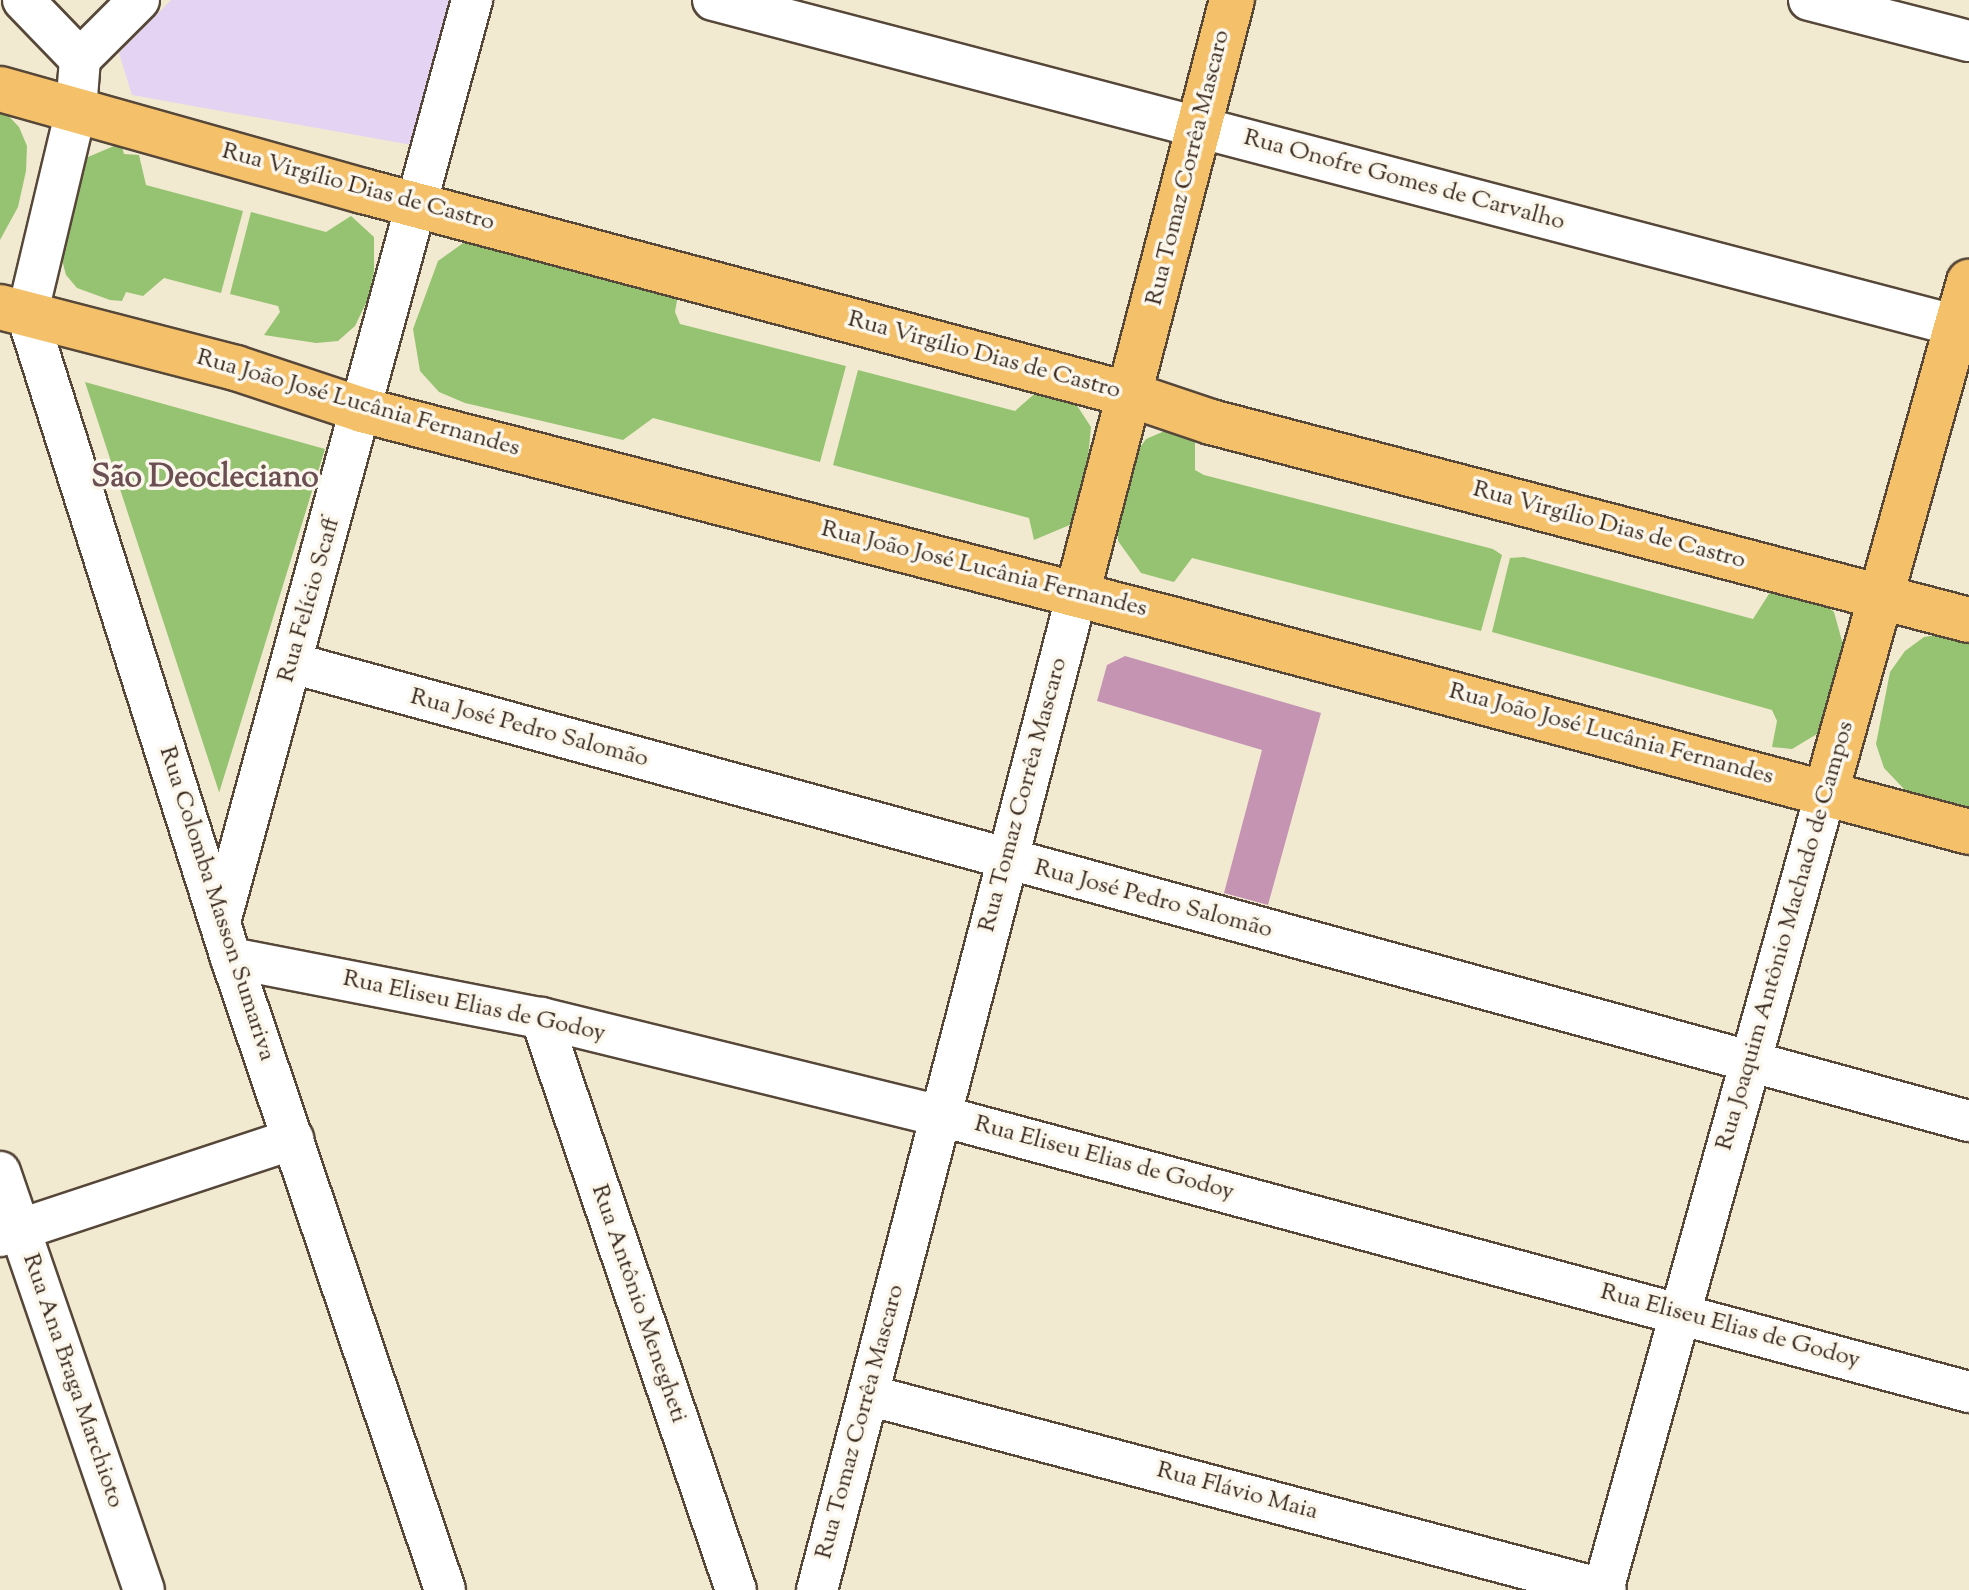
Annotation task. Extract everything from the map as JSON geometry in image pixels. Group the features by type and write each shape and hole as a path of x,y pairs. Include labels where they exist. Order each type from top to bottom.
{"main road":[{"name":"Rua Tomaz Corrêa Mascaro","path":"1077,594 1232,0"},
{"name":"Rua Virgílio Dias de Castro","path":"0,89 418,205 1131,395 1211,422 1969,620"},
{"name":"Rua Joaquim Antônio Machado de Campos","path":"1826,792 1969,282"},
{"name":"Rua João José Lucânia Fernandes","path":"9,317 236,368 362,410 1077,594 1969,832"}],"street":[{"path":"23,0 80,59"},
{"path":"9,317 51,212 76,110 80,59 139,0"},
{"name":"Rua Felício Scaff","path":"226,940 292,663 472,0"},
{"name":"Rua Onofre Gomes de Carvalho","path":"713,0 1957,326"},
{"path":"1809,0 1969,41"},
{"name":"Rua Colomba Masson Sumariva","path":"9,317 226,940 445,1590"},
{"name":"Rua Tomaz Corrêa Mascaro","path":"817,1590 1077,594"},
{"name":"Rua José Pedro Salomão","path":"292,663 1007,861 1969,1121"},
{"name":"Rua Joaquim Antônio Machado de Campos","path":"1604,1590 1826,792"},
{"name":"Rua Eliseu Elias de Godoy","path":"226,940 941,1116 1969,1392"},
{"name":"Rua Antônio Menegheti","path":"541,1018 736,1590"},
{"path":"10,1233 293,1139"},
{"name":"Rua Ana Braga Marchioto","path":"0,1172 10,1233 144,1590"},
{"name":"Rua Flávio Maia","path":"868,1395 1604,1590"}],"shaded area":[{"path":"171,0 451,0 412,145 132,95 119,53"}],"green space":[{"path":"0,107 19,127 27,146 26,171 18,207 0,240"},
{"path":"121,143 124,154 139,155 146,185 243,211 221,293 164,278 143,296 126,292 122,301 110,300 77,288 66,275 58,245 73,174 88,157"},
{"path":"251,212 326,232 351,216 374,237 374,272 367,301 355,326 338,341 316,343 264,335 280,312 278,306 230,294"},
{"path":"466,241 679,289 675,312 680,324 846,366 820,462 653,418 623,440 465,403 439,392 420,371 413,329 438,261"},
{"path":"858,370 1015,411 1040,389 1076,404 1091,427 1088,458 1072,524 1034,540 1029,518 833,465"},
{"path":"85,382 325,449 219,793 219,792"},
{"path":"1167,430 1195,430 1195,470 1204,475 1493,549 1502,555 1481,631 1192,558 1174,582 1141,573 1118,541 1117,521 1134,456 1146,439"},
{"path":"1524,557 1753,619 1774,586 1818,598 1834,612 1842,641 1849,646 1822,731 1792,749 1772,747 1777,721 1772,710 1492,632 1510,558"},
{"path":"1942,634 1969,641 1969,808 1905,790 1884,768 1876,744 1890,672 1905,651 1924,637"}],"building":[{"path":"1125,656 1321,713 1268,905 1224,893 1262,750 1097,701 1107,665"}],"district":[{"name":"São Deocleciano","path":"205,478"}]}
